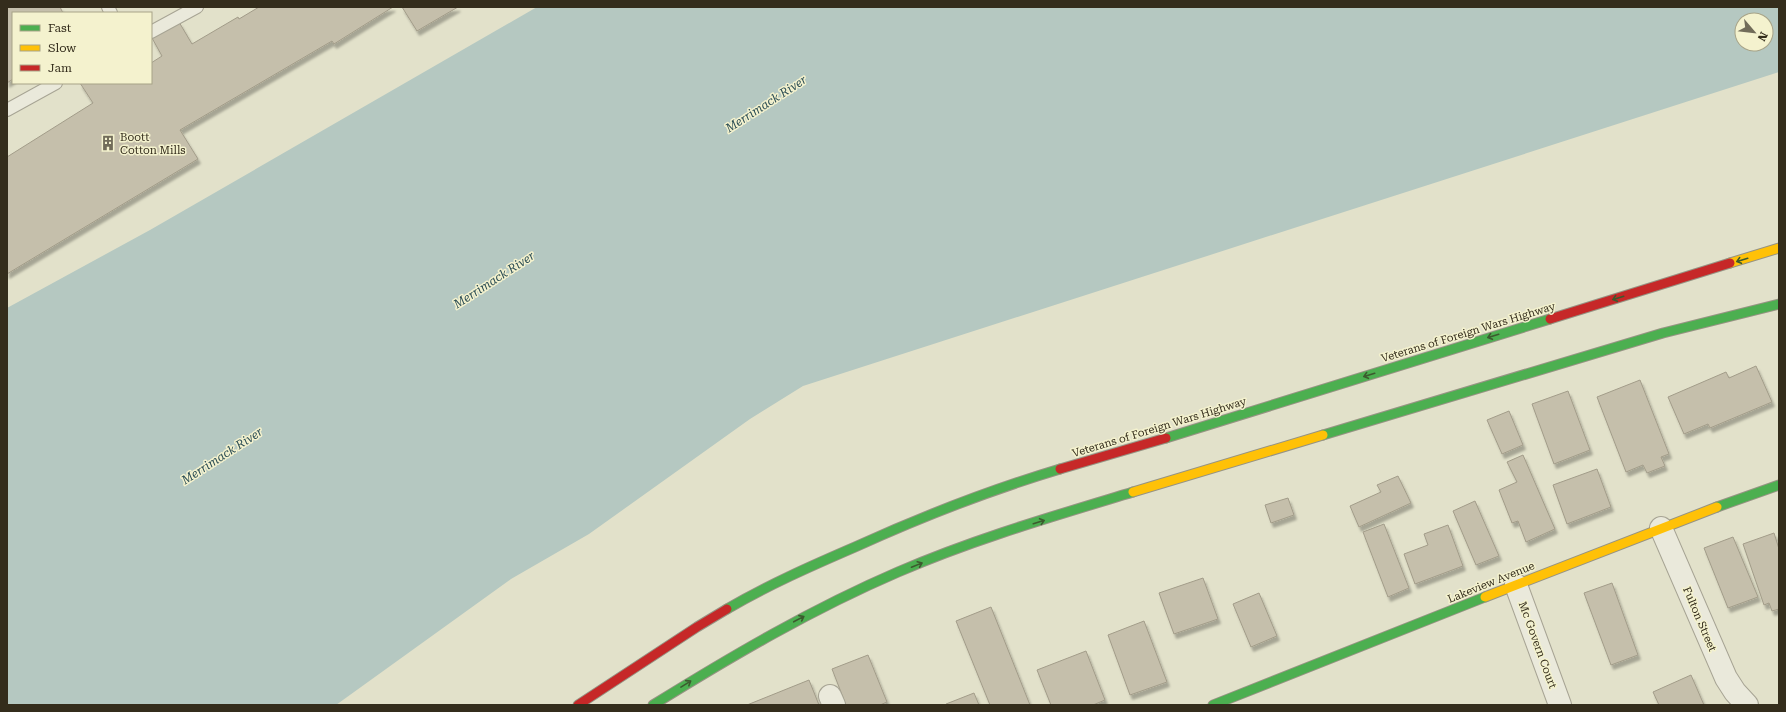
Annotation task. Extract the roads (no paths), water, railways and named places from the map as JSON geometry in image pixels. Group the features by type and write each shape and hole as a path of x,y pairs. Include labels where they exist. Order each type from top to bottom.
{"main road":[{"name":"Veterans of Foreign Wars Highway","path":"578,705 697,627 741,601 788,576 906,524 1037,476 1210,425 1779,248"},
{"path":"653,705 702,674 770,635 848,594 913,566 997,535 1663,332 1779,304"},
{"name":"Lakeview Avenue","path":"1213,705 1661,528 1779,485"}],"street":[{"name":"Fulton Street","path":"1661,528 1726,678 1735,692 1747,705"},
{"name":"Mc Govern Court","path":"1516,585 1560,705"}],"lane":[{"path":"152,31 197,7"},
{"path":"7,110 54,84"}],"water":[{"name":"Merrimack River","path":"537,7 1779,7 1779,72 803,386 750,419 589,534 511,579 336,705 7,705 7,308 150,230"}],"place":[{"name":"Boott Cotton Mills","path":"108,143"}]}
